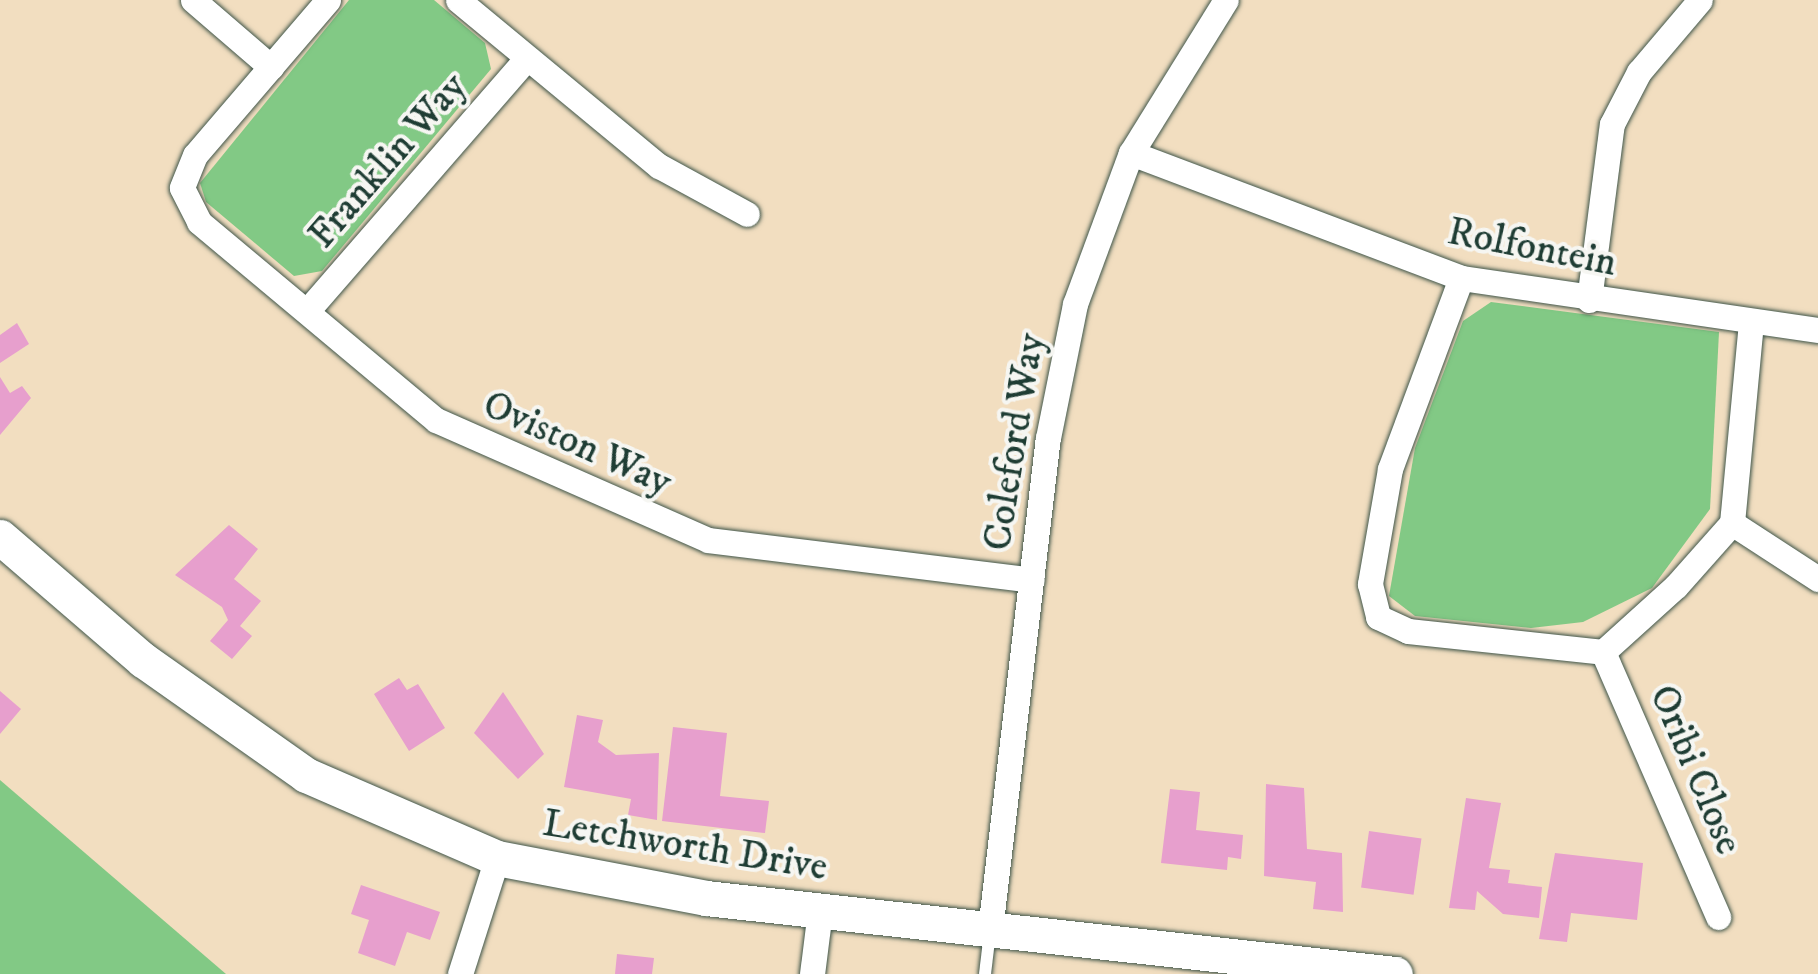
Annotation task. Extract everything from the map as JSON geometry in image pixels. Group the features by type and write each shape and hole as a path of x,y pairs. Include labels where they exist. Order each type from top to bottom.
{"street":[{"path":"194,0 271,67 328,0"},
{"path":"458,0 659,166 747,214"},
{"name":"Coleford Way","path":"990,930 1032,580 1076,304 1130,153 1226,0"},
{"path":"1589,300 1612,124 1638,72 1700,0"},
{"name":"Franklin Way","path":"306,312 526,59"},
{"name":"Oviston Way","path":"271,67 195,155 182,188 198,222 436,420 657,523 761,549 1032,580"},
{"name":"Rolfontein","path":"1130,153 1461,278 1589,300 1818,330"},
{"path":"1461,278 1390,469 1373,606 1397,629 1603,652 1732,523 1751,321"},
{"path":"1732,523 1818,580"},
{"name":"Letchworth Drive","path":"0,537 143,660 306,775 497,858 592,882 1395,974"},
{"name":"Oribi Close","path":"1603,652 1718,918"},
{"path":"460,974 497,858"},
{"path":"812,974 820,911"}],"lane":[{"path":"984,974 990,930"}],"green space":[{"path":"349,0 434,0 485,43 491,69 322,271 294,276 206,202 200,183"},
{"path":"1491,302 1719,332 1710,509 1652,588 1583,622 1531,628 1415,616 1389,596 1415,448 1463,321"},
{"path":"0,780 226,974 0,974"}],"building":[{"path":"17,323 29,344 0,363 0,335"},
{"path":"0,377 10,393 22,386 31,398 0,435"},
{"path":"229,525 258,549 234,579 261,601 240,626 252,636 232,659 210,641 228,620 222,607 175,575"},
{"path":"399,678 407,690 418,684 445,728 409,751 374,694"},
{"path":"0,691 21,709 0,734"},
{"path":"503,692 544,754 518,779 474,733"},
{"path":"577,715 603,720 598,742 616,755 659,753 657,820 628,815 631,799 564,787"},
{"path":"673,727 727,733 720,796 769,801 765,833 662,821"},
{"path":"1266,784 1304,788 1307,849 1342,853 1343,912 1313,909 1316,882 1264,876"},
{"path":"1170,789 1200,792 1196,830 1243,835 1241,859 1228,857 1227,870 1161,863"},
{"path":"1466,798 1501,803 1489,868 1510,870 1508,883 1542,887 1539,918 1503,914 1477,891 1475,910 1449,908"},
{"path":"1369,831 1421,838 1414,895 1361,887"},
{"path":"1555,853 1643,863 1637,920 1571,913 1567,942 1539,939"},
{"path":"361,885 440,912 430,940 407,932 395,966 358,953 369,920 351,914"},
{"path":"617,954 654,958 652,974 615,974"}]}
